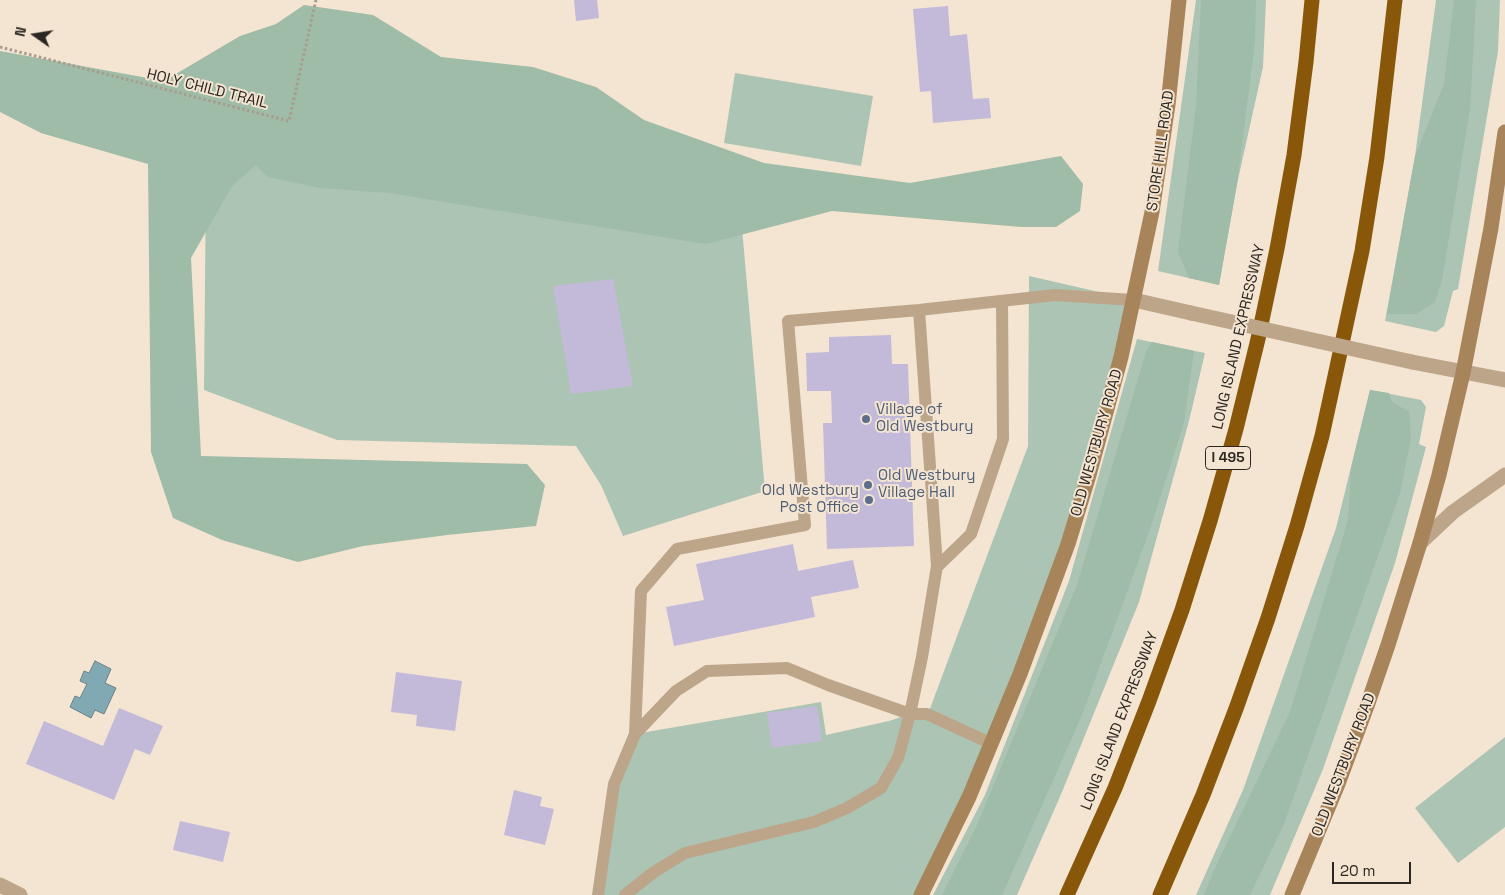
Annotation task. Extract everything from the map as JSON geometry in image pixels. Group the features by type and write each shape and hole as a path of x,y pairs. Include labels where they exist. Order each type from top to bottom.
{"highway":[{"name":"LONG ISLAND EXPRESSWAY","path":"1067,895 1115,788 1149,701 1182,610 1236,429 1260,330 1290,174 1306,62 1312,0"},
{"path":"1160,895 1203,795 1237,706 1268,618 1322,436 1362,251 1377,157 1395,0"}],"main road":[{"name":"STORE HILL ROAD","path":"1134,300 1162,154 1174,58 1178,0"},
{"path":"1463,373 1491,228 1505,132"},
{"name":"OLD WESTBURY ROAD","path":"921,895 961,814 992,744 1068,544 1102,429 1134,300"},
{"name":"OLD WESTBURY ROAD","path":"1292,895 1338,784 1388,645 1439,475 1463,373"}],"street":[{"path":"1134,300 1463,373 1505,380"},
{"path":"1420,542 1453,512 1505,475"},
{"path":"0,886 20,895"}],"lane":[{"path":"598,895 614,784 635,734 641,591 677,549 805,525 788,321 919,310 1055,295 1134,300"},
{"path":"937,567 970,534 1003,439 1002,301"},
{"path":"625,895 654,872 685,853 814,822 847,808 881,788 898,758 910,714 922,657 937,567 919,310"},
{"path":"635,734 676,692 707,671 787,668 828,685 910,714 928,714 992,744"}],"path":[{"name":"HOLY CHILD TRAIL","path":"0,48 289,121 316,0"}],"green space":[{"path":"1196,0 1266,0 1263,67 1237,184 1219,285 1158,271"},
{"path":"1201,0 1256,0 1255,41 1237,184 1219,285 1189,278 1178,252 1196,106"},
{"path":"1436,0 1500,0 1498,51 1458,289 1453,291 1444,326 1436,332 1385,321 1415,156"},
{"path":"1454,0 1476,0 1470,109 1442,280 1435,302 1416,314 1387,314 1415,156 1444,84"},
{"path":"304,5 373,15 441,57 533,67 596,87 644,120 764,163 910,183 1061,156 1083,184 1080,211 1056,227 1021,227 832,211 706,244 389,193 320,188 268,177 256,165 232,186 191,258 201,456 527,464 545,485 536,526 363,546 298,562 222,540 173,518 151,452 148,164 41,133 0,112 0,51 164,81 240,36 276,24"},
{"path":"735,73 873,96 861,166 724,143"},
{"path":"298,98 740,205 765,491 623,536 601,485 576,446 337,440 204,390 206,177"},
{"path":"1029,276 1134,300 1068,544 921,895 598,895 614,784 635,734 821,702 826,735 889,721 910,714 928,714 1028,446"},
{"path":"1137,339 1205,353 1189,421 1139,602 1062,792 1017,895 933,895 985,795 1069,581"},
{"path":"1152,342 1194,351 1184,423 1150,529 1082,715 1002,895 942,895 977,825 1077,585 1146,352"},
{"path":"1370,390 1421,400 1426,407 1419,444 1426,447 1395,563 1323,769 1270,895 1196,895 1243,790 1336,528"},
{"path":"1370,390 1389,393 1392,402 1409,412 1411,438 1400,493 1284,824 1250,895 1204,895 1214,870 1290,712 1348,520 1351,468"},
{"path":"1505,737 1505,827 1458,863 1415,808"}],"water":[{"path":"95,661 111,669 105,683 116,688 104,714 95,710 91,718 70,707 75,696 80,698 87,684 80,681 84,671 89,673"}],"building":[{"path":"574,0 597,0 599,18 576,21"},
{"path":"948,6 950,36 967,34 973,99 989,98 991,118 933,123 931,91 920,92 913,9"},
{"path":"613,279 633,386 571,394 553,286"},
{"name":"Old Westbury Village Hall","path":"891,335 892,364 908,364 914,546 827,549 823,423 832,423 831,391 807,391 806,353 829,352 829,337"},
{"path":"793,544 798,571 853,560 859,588 811,597 815,617 674,646 666,607 704,600 696,564"},
{"path":"396,672 462,681 455,731 416,726 417,715 391,712"},
{"path":"817,706 822,741 772,748 767,713"},
{"path":"119,708 163,726 150,755 135,749 114,800 26,764 44,721 103,746"},
{"path":"514,790 542,797 540,806 554,809 545,845 504,835"},
{"path":"180,821 230,832 223,862 173,850"}],"place":[{"name":"Village of Old Westbury","path":"866,419"},
{"name":"Old Westbury Village Hall","path":"868,485"},
{"name":"Old Westbury Post Office","path":"869,500"}]}
